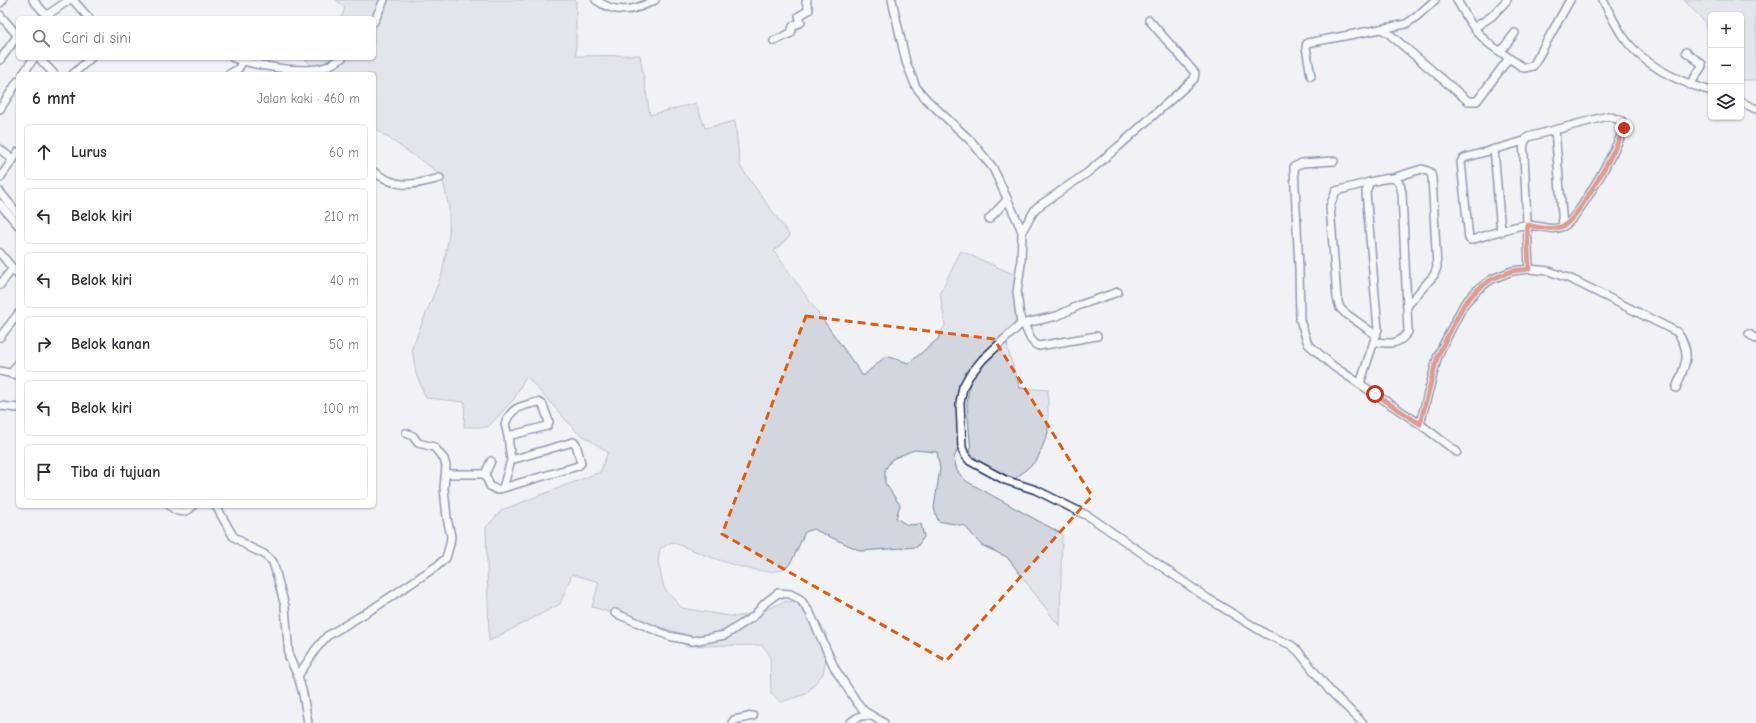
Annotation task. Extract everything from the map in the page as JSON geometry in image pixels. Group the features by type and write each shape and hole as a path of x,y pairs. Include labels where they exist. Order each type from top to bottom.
{"street":[{"path":"0,3 3,0"},
{"path":"33,0 45,16"},
{"path":"47,16 69,0"},
{"path":"73,0 87,16"},
{"path":"376,18 384,0"},
{"path":"596,0 606,7 628,10 640,8 655,0"},
{"path":"774,41 791,33 793,26 801,22 799,16 809,10 806,2 807,0"},
{"path":"892,0 906,62 916,88 972,142 993,168 1022,231"},
{"path":"1311,76 1306,47 1308,43 1406,24 1435,0"},
{"path":"1458,0 1474,28 1484,40 1524,68 1533,66 1570,0"},
{"path":"1474,28 1492,16 1507,0"},
{"path":"1603,0 1622,35 1646,62 1661,72 1690,85 1708,90"},
{"path":"0,15 16,33"},
{"path":"1097,336 1039,346 1034,344 1023,324 1017,292 1022,231 1036,208 1081,177 1113,151 1179,95 1194,79 1195,73 1149,20"},
{"path":"1381,29 1387,32 1468,101 1477,101 1509,58"},
{"path":"1501,51 1515,33"},
{"path":"0,60 16,38"},
{"path":"1686,52 1702,64 1690,85"},
{"path":"24,72 33,60"},
{"path":"41,60 52,72"},
{"path":"240,60 267,67 305,72 326,67 338,60"},
{"path":"74,72 82,61"},
{"path":"233,72 238,69 243,61"},
{"path":"0,109 16,85"},
{"path":"1744,103 1756,109"},
{"path":"1608,116 1622,121 1624,128 1583,205 1574,218 1563,226 1555,228 1527,225 1471,240 1469,239 1461,162 1464,158 1524,141 1528,137 1608,116"},
{"path":"1555,130 1563,226"},
{"path":"1524,141 1523,147 1529,269"},
{"path":"1494,149 1501,232"},
{"path":"0,150 13,160"},
{"path":"0,178 16,155"},
{"path":"1334,161 1302,163 1294,168 1300,320 1308,344 1333,366 1420,424 1457,452"},
{"path":"1393,178 1398,179 1401,184 1402,193 1408,332 1403,340 1395,343 1376,338 1340,308 1337,298 1330,206 1336,191 1370,182 1393,178 1422,169 1430,172 1432,177 1437,268 1434,275 1407,306"},
{"path":"376,173 392,183 400,184 420,183 440,178"},
{"path":"1360,384 1378,329 1366,192 1370,182"},
{"path":"0,192 16,212"},
{"path":"989,219 1007,200"},
{"path":"0,204 16,223"},
{"path":"0,253 16,272"},
{"path":"0,285 13,268"},
{"path":"1420,424 1438,355 1464,304 1477,290 1492,279 1512,271 1529,269 1549,271 1573,280 1677,332 1685,345 1687,356 1676,388"},
{"path":"1118,292 1080,305 1057,316 1023,324 983,359 969,376 963,387 960,403 962,448 965,455 970,461 1005,480 1036,490 1090,517 1207,598 1266,634 1291,645 1298,651 1330,691 1363,723"},
{"path":"0,337 16,317"},
{"path":"1750,334 1756,339"},
{"path":"0,371 15,375"},
{"path":"503,488 511,460 505,424 518,407 538,402 543,405 549,422 547,426 508,436"},
{"path":"0,406 16,408"},
{"path":"298,676 316,649 327,636 374,608 437,566 446,558 451,536 447,518 444,488 446,474 444,458 434,447 418,443 413,436 406,433"},
{"path":"485,474 492,488 497,490 578,466 581,463 578,448 574,442 511,460"},
{"path":"485,474 491,461"},
{"path":"446,474 485,474"},
{"path":"172,508 180,512 188,511 191,508"},
{"path":"217,508 233,536 249,548 264,554 273,562 285,606 289,657 298,676 308,723"},
{"path":"615,613 669,636 693,641 725,635 754,616 765,603 778,594 790,594 800,598 810,614 835,669 856,701 864,711 884,723"},
{"path":"850,723 856,717 866,714 873,716 878,723"},
{"path":"732,723 734,720 753,716"}],"highlighted area":[{"path":"806,316 994,339 1092,496 946,661 722,534"}],"shaded area":[{"path":"336,0 576,0 576,56 640,55 650,115 696,103 705,128 735,121 740,166 790,236 774,251 863,376 886,356 909,363 938,339 945,325 940,293 961,251 1020,277 1020,324 1007,338 1008,350 1020,388 1048,390 1048,433 1037,460 1015,479 980,463 971,453 967,405 971,370 958,392 959,446 954,458 957,471 966,481 1062,534 1060,627 1007,557 981,545 965,526 938,521 934,508 940,469 937,452 914,450 892,459 885,470 885,483 900,505 896,518 907,525 921,524 924,537 917,547 861,551 813,529 805,532 787,567 777,571 764,571 731,564 672,542 660,549 658,562 664,588 682,608 735,617 761,612 786,601 799,603 811,611 826,633 828,647 823,674 806,694 781,702 771,694 770,655 762,645 685,646 687,635 592,607 599,582 572,574 560,604 489,641 486,527 502,510 600,472 608,452 577,432 526,376 514,399 488,427 464,427 465,402 426,398 416,374 412,348 442,274 449,235 449,207 443,182 435,170 376,129 376,72 317,72 306,60 376,60 376,16 342,16 345,8"},
{"path":"1684,0 1756,0 1756,80 1744,80 1744,12 1708,12 1708,31 1702,19"}],"route":[{"path":"1375,394 1420,424 1438,355 1464,304 1477,290 1492,279 1512,271 1529,269 1527,225 1555,228 1563,226 1574,218 1583,205 1624,128"}]}
